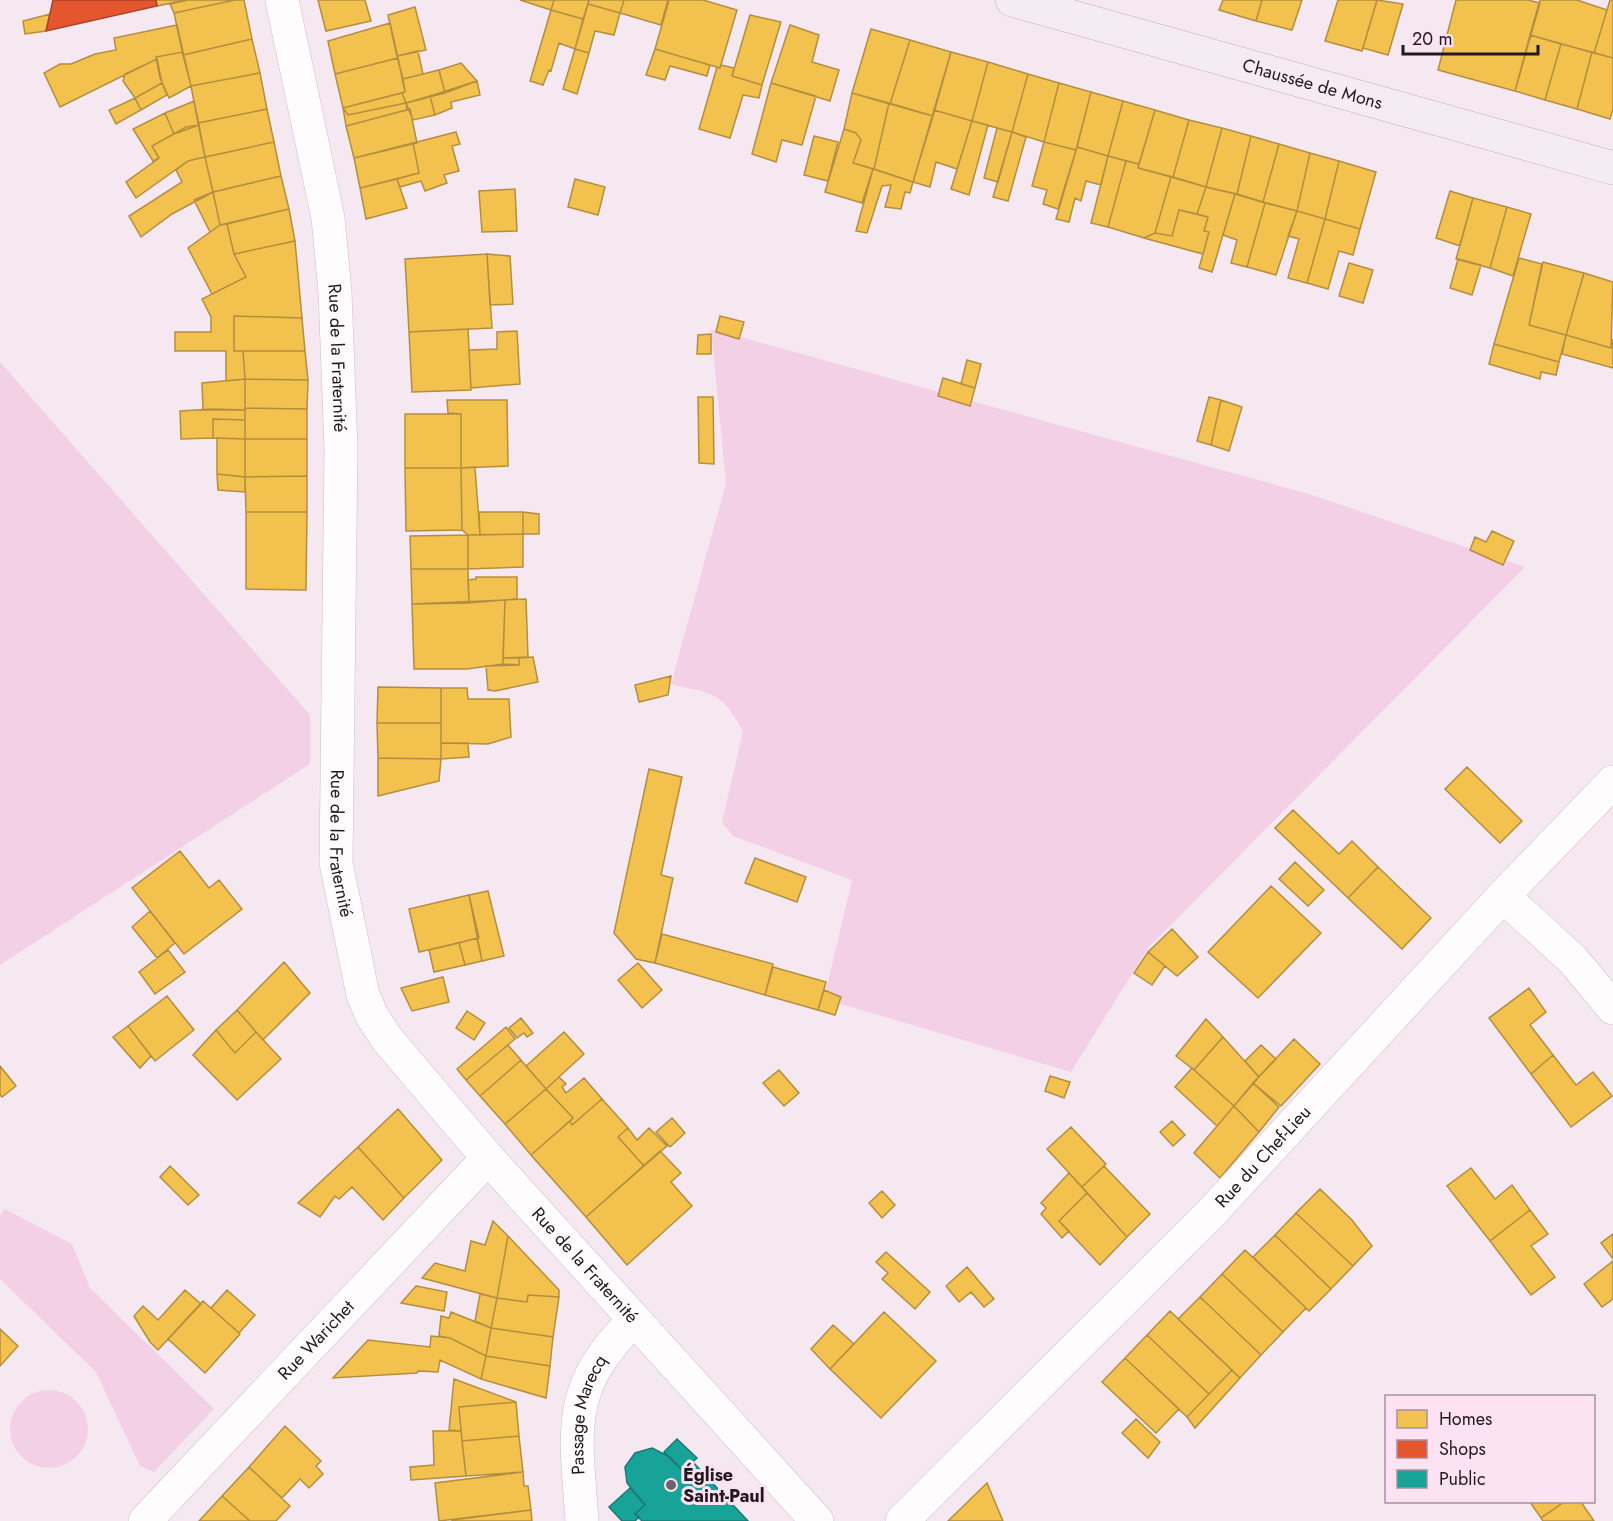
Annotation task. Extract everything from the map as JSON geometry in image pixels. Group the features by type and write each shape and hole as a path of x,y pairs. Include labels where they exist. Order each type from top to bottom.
{"main road":[{"name":"Chaussée de Mons","path":"1012,0 1613,168"}],"street":[{"name":"Rue de la Fraternité","path":"282,0 328,218 338,337 341,448 336,863 363,995 372,1016 394,1047 488,1158 633,1321 817,1521"},
{"name":"Rue du Chef-Lieu","path":"902,1521 1213,1211 1503,896 1613,782"},
{"path":"1503,896 1573,960 1613,1008"},
{"name":"Rue Warichet","path":"145,1521 488,1158"},
{"name":"Passage Marecq","path":"582,1521 576,1429 580,1401 607,1350 633,1321"}],"shaded area":[{"path":"711,329 1309,494 1525,567 1148,948 1071,1072 824,999 852,880 733,836 722,822 743,731 728,708 715,696 671,684 726,483"},
{"path":"0,362 310,715 310,764 0,965"},
{"path":"5,1209 72,1244 90,1288 214,1409 154,1472 140,1466 96,1372 0,1279 0,1215"},
{"path":"49,1390 64,1393 76,1402 85,1414 88,1429 85,1444 76,1456 64,1465 49,1468 34,1465 22,1456 13,1444 10,1429 13,1414 22,1402 34,1393"}],"building: Homes":[{"path":"156,0 186,0 157,6"},
{"path":"188,0 235,0 174,13 170,4"},
{"path":"244,0 252,39 183,55 174,13"},
{"path":"318,0 365,0 371,21 326,31"},
{"path":"520,0 554,0 551,10"},
{"path":"554,0 589,0 583,19 551,10"},
{"path":"589,0 624,0 620,13 588,4"},
{"path":"624,0 668,0 661,25 620,13"},
{"path":"669,0 703,0 737,10 720,68 655,49"},
{"path":"1223,0 1262,0 1256,21 1219,10"},
{"path":"1262,0 1302,0 1292,30 1256,21"},
{"path":"1338,0 1377,0 1362,51 1325,41"},
{"path":"1377,0 1403,4 1388,55 1363,48"},
{"path":"1456,0 1528,0 1540,3 1515,91 1438,70"},
{"path":"1540,0 1577,0 1607,10 1594,53 1530,35"},
{"path":"1610,0 1613,0 1613,58 1594,53"},
{"path":"588,4 620,13 614,35 595,31 589,53 575,49"},
{"path":"415,7 426,50 397,56 388,15"},
{"path":"551,10 583,19 575,49 559,43 551,71 549,70 543,85 530,81"},
{"path":"50,14 46,31 25,34 23,21"},
{"path":"750,15 781,22 762,85 732,76"},
{"path":"390,23 398,58 335,74 328,41"},
{"path":"177,25 183,52 156,57 157,59 60,107 44,73 60,64 71,64 95,54 116,50 114,38"},
{"path":"790,25 819,35 812,62 839,70 830,101 771,83"},
{"path":"871,29 910,40 890,104 852,93"},
{"path":"1530,35 1561,44 1545,100 1515,91"},
{"path":"252,39 260,73 191,86 183,55"},
{"path":"910,40 951,52 933,116 890,104"},
{"path":"1561,44 1592,52 1577,109 1545,100"},
{"path":"575,49 589,53 577,94 563,89"},
{"path":"655,49 710,65 707,76 670,66 665,80 646,75"},
{"path":"418,51 423,74 403,79 397,56"},
{"path":"183,52 191,86 169,98 160,78 156,57"},
{"path":"951,52 988,62 972,121 934,110"},
{"path":"1592,52 1613,58 1613,109 1610,119 1577,109"},
{"path":"398,58 405,92 343,108 335,74"},
{"path":"157,59 162,83 135,98 123,81 125,74"},
{"path":"988,62 1028,74 1012,132 972,121"},
{"path":"461,63 477,81 445,93 439,70"},
{"path":"721,65 734,68 732,76 762,85 759,98 743,95 730,138 699,129 717,67 720,68"},
{"path":"439,70 445,93 406,103 402,93 405,92 403,79"},
{"path":"260,73 267,109 198,123 191,86"},
{"path":"1028,74 1059,83 1044,142 1012,132"},
{"path":"477,81 480,95 451,102 452,108 435,115 430,96"},
{"path":"162,83 167,95 141,110 135,98"},
{"path":"771,83 816,96 802,145 782,140 776,162 752,154"},
{"path":"1059,83 1091,92 1076,150 1044,142"},
{"path":"1091,92 1123,101 1108,156 1077,147"},
{"path":"402,93 406,103 348,115 343,108"},
{"path":"852,93 889,103 874,169 853,163 861,140 856,133 844,129"},
{"path":"430,96 435,115 413,120 406,103"},
{"path":"135,98 141,110 116,124 109,110"},
{"path":"194,101 199,125 174,134 165,113"},
{"path":"1123,101 1155,110 1139,164 1108,156"},
{"path":"406,103 407,110 346,126 343,108 348,115"},
{"path":"889,103 933,116 913,182 874,169"},
{"path":"267,109 274,142 205,157 198,123"},
{"path":"410,109 417,143 354,158 346,126"},
{"path":"934,110 972,121 957,169 936,162 930,187 913,182"},
{"path":"1155,110 1189,120 1173,177 1138,168"},
{"path":"165,113 174,134 152,146 159,158 153,161 133,129"},
{"path":"1189,120 1222,128 1206,187 1173,177"},
{"path":"972,121 988,125 969,195 951,189"},
{"path":"199,125 205,157 188,161 136,198 126,182 159,158 152,146 186,127"},
{"path":"997,128 1012,132 998,182 984,178"},
{"path":"1222,128 1251,136 1237,194 1206,187"},
{"path":"844,129 856,133 861,140 853,163 873,169 862,203 825,192"},
{"path":"456,132 460,144 452,146 459,171 444,175 447,183 425,191 421,181 400,187 397,179 419,173 413,143"},
{"path":"1012,132 1026,137 1008,201 993,197"},
{"path":"814,136 838,142 828,181 804,175"},
{"path":"1251,136 1279,144 1263,202 1237,194"},
{"path":"274,142 281,176 213,192 205,157"},
{"path":"1044,142 1076,150 1058,209 1043,204 1047,190 1032,186"},
{"path":"413,143 419,173 360,188 354,158"},
{"path":"1279,144 1310,153 1297,211 1263,202"},
{"path":"1077,147 1108,156 1101,185 1086,181 1081,201 1075,198 1069,222 1056,219"},
{"path":"1310,153 1339,161 1325,219 1297,211"},
{"path":"1108,156 1126,161 1108,227 1091,223"},
{"path":"205,157 213,192 172,214 141,237 129,216 182,182 176,170 188,161"},
{"path":"1126,161 1139,164 1138,168 1171,177 1155,233 1144,238 1108,227"},
{"path":"1339,161 1376,172 1360,229 1325,219"},
{"path":"873,169 913,182 910,193 905,192 901,209 885,207 891,185 882,186 867,233 856,231"},
{"path":"281,176 289,209 220,225 213,192"},
{"path":"1171,177 1206,187 1197,214 1179,210 1172,236 1155,233"},
{"path":"397,179 407,208 366,219 360,188"},
{"path":"575,179 605,187 598,215 568,207"},
{"path":"1206,187 1235,194 1212,272 1199,268 1209,232 1204,231 1208,217 1197,214"},
{"path":"515,189 517,231 482,232 479,191"},
{"path":"1450,191 1473,198 1460,246 1436,238"},
{"path":"213,192 220,225 210,232 194,200"},
{"path":"1235,194 1265,203 1247,267 1231,263 1237,240 1223,235"},
{"path":"1473,198 1507,207 1490,268 1456,259"},
{"path":"1265,203 1297,211 1276,275 1247,267"},
{"path":"1507,207 1531,214 1513,276 1490,268"},
{"path":"289,209 295,241 234,254 227,224"},
{"path":"1179,210 1208,217 1204,231 1209,232 1203,254 1144,238 1155,233 1172,236"},
{"path":"1297,211 1325,219 1307,283 1288,278 1299,239 1288,236"},
{"path":"1325,219 1360,229 1353,255 1339,251 1328,289 1307,283"},
{"path":"227,224 234,254 246,277 212,294 188,248 220,225"},
{"path":"295,241 302,318 234,316 234,351 243,351 245,379 226,381 226,351 175,351 175,332 211,332 211,317 202,299 246,277 234,254"},
{"path":"487,254 492,328 409,332 405,259"},
{"path":"487,254 510,256 513,304 490,305"},
{"path":"1519,258 1542,264 1529,325 1566,335 1559,362 1494,344"},
{"path":"1458,259 1481,265 1472,295 1450,288"},
{"path":"1543,262 1584,273 1566,335 1529,325"},
{"path":"1349,263 1373,270 1363,303 1339,296"},
{"path":"1584,273 1613,282 1611,348 1566,335"},
{"path":"234,316 302,318 305,351 234,351"},
{"path":"720,316 744,322 739,339 716,332"},
{"path":"468,329 471,390 412,392 409,332"},
{"path":"517,331 520,384 471,388 469,350 497,349 497,332"},
{"path":"711,334 711,354 697,354 698,335"},
{"path":"1566,335 1611,348 1613,339 1613,368 1562,354"},
{"path":"1494,344 1559,362 1556,375 1541,372 1540,379 1489,364"},
{"path":"243,351 305,351 308,380 245,379"},
{"path":"967,360 981,364 975,388 961,384"},
{"path":"943,378 975,388 970,406 938,396"},
{"path":"245,379 308,380 307,409 245,408"},
{"path":"245,379 245,410 203,410 202,383"},
{"path":"698,397 713,397 714,464 699,463"},
{"path":"1209,397 1221,400 1211,445 1197,441"},
{"path":"447,400 507,400 508,466 461,468 461,414 448,413"},
{"path":"1221,400 1242,407 1229,451 1211,445"},
{"path":"245,408 307,409 307,439 245,439"},
{"path":"245,410 245,420 213,419 213,438 181,439 180,411"},
{"path":"405,414 461,414 461,468 405,468"},
{"path":"213,419 245,420 245,439 213,438"},
{"path":"217,438 245,439 245,477 217,474"},
{"path":"245,439 307,439 307,476 245,477"},
{"path":"475,467 480,535 468,535 462,530 461,468"},
{"path":"405,468 461,468 462,530 406,531"},
{"path":"217,474 245,477 245,492 218,490"},
{"path":"307,476 307,512 246,512 245,477"},
{"path":"246,512 307,512 306,590 246,589"},
{"path":"479,512 523,512 523,534 480,535"},
{"path":"523,512 539,514 539,534 523,534"},
{"path":"1492,531 1514,541 1503,565 1470,550 1475,537 1486,542"},
{"path":"523,534 523,567 468,569 468,535"},
{"path":"468,535 468,569 411,569 410,536"},
{"path":"411,569 468,569 469,603 412,604"},
{"path":"476,577 517,577 517,599 469,603 468,580 476,579"},
{"path":"526,599 528,657 503,658 505,600"},
{"path":"505,600 503,664 467,669 414,669 412,604"},
{"path":"533,657 538,682 495,691 488,690 486,666 519,665 519,658"},
{"path":"503,658 519,658 519,665 503,664"},
{"path":"671,676 668,695 639,702 635,685"},
{"path":"378,687 441,688 441,723 377,723"},
{"path":"441,688 467,688 468,699 509,699 511,737 488,744 441,743"},
{"path":"377,723 441,723 441,759 378,758"},
{"path":"441,743 468,743 469,757 441,759"},
{"path":"378,758 441,759 439,781 378,796"},
{"path":"1467,767 1522,821 1500,843 1445,789"},
{"path":"649,769 682,777 661,875 673,878 655,963 636,959 614,933"},
{"path":"1293,810 1339,854 1352,841 1378,867 1348,898 1275,828"},
{"path":"180,851 209,888 219,880 242,909 184,954 132,888"},
{"path":"755,858 806,877 797,902 745,883"},
{"path":"1295,862 1324,890 1308,906 1279,879"},
{"path":"1378,867 1431,918 1402,949 1348,898"},
{"path":"1271,886 1321,933 1258,998 1208,952"},
{"path":"488,891 504,956 482,961 469,895"},
{"path":"469,895 479,938 419,952 409,909"},
{"path":"150,911 175,943 157,958 132,927"},
{"path":"1172,929 1198,957 1177,976 1148,952"},
{"path":"662,934 773,964 765,995 655,963"},
{"path":"477,938 482,961 465,965 459,943"},
{"path":"459,943 465,965 434,972 429,950"},
{"path":"168,950 185,972 155,994 139,972"},
{"path":"1148,952 1165,966 1152,985 1134,973"},
{"path":"284,962 310,993 263,1040 237,1010"},
{"path":"638,963 662,990 642,1008 618,980"},
{"path":"773,967 826,982 818,1010 765,995"},
{"path":"443,977 449,1002 412,1011 401,988"},
{"path":"1529,988 1546,1012 1530,1025 1553,1055 1531,1074 1489,1018"},
{"path":"824,990 841,997 835,1015 818,1010"},
{"path":"167,996 194,1030 155,1061 128,1026"},
{"path":"237,1010 256,1032 235,1053 216,1030"},
{"path":"467,1011 485,1023 474,1040 456,1028"},
{"path":"521,1018 533,1033 527,1037 524,1033 517,1038 509,1028"},
{"path":"1206,1019 1223,1037 1194,1070 1176,1056"},
{"path":"128,1026 151,1056 140,1068 113,1037"},
{"path":"506,1027 515,1039 466,1080 457,1069"},
{"path":"216,1030 235,1053 256,1032 281,1059 237,1100 193,1055"},
{"path":"564,1032 584,1054 546,1089 526,1066"},
{"path":"1223,1037 1259,1077 1234,1106 1194,1070"},
{"path":"1294,1039 1320,1064 1281,1106 1253,1083"},
{"path":"508,1045 521,1060 480,1096 466,1080"},
{"path":"1261,1045 1276,1059 1259,1077 1245,1061"},
{"path":"1553,1055 1576,1085 1593,1072 1612,1096 1571,1127 1531,1074"},
{"path":"521,1060 546,1089 505,1124 480,1096"},
{"path":"0,1066 16,1086 2,1097 0,1095"},
{"path":"1192,1068 1234,1106 1217,1126 1175,1087"},
{"path":"779,1070 799,1093 784,1106 763,1083"},
{"path":"1050,1076 1070,1082 1064,1098 1045,1091"},
{"path":"559,1077 566,1084 562,1087 566,1093 584,1078 602,1099 572,1125 570,1121 573,1118 546,1089"},
{"path":"1253,1083 1279,1107 1259,1132 1234,1106"},
{"path":"546,1089 573,1118 531,1155 505,1124"},
{"path":"602,1099 628,1128 618,1137 644,1166 586,1217 531,1155 570,1121 572,1125"},
{"path":"1234,1106 1259,1132 1220,1178 1194,1153"},
{"path":"398,1109 442,1160 404,1198 358,1147"},
{"path":"672,1118 685,1133 670,1147 656,1132"},
{"path":"1172,1121 1185,1135 1173,1146 1160,1132"},
{"path":"1071,1127 1106,1164 1082,1187 1047,1149"},
{"path":"628,1128 637,1140 649,1128 667,1146 644,1166 618,1137"},
{"path":"358,1147 404,1198 383,1220 352,1187 339,1199 335,1196 320,1217 298,1203"},
{"path":"660,1151 681,1173 671,1182 692,1206 627,1265 586,1217"},
{"path":"170,1166 199,1195 188,1205 160,1177"},
{"path":"1104,1166 1150,1214 1127,1237 1082,1187"},
{"path":"1471,1168 1495,1199 1512,1185 1530,1210 1490,1241 1447,1186"},
{"path":"1069,1173 1087,1193 1059,1221 1069,1231 1062,1238 1041,1214 1046,1208 1041,1203"},
{"path":"1320,1189 1352,1220 1372,1246 1353,1266 1296,1213"},
{"path":"882,1191 895,1205 882,1218 869,1203"},
{"path":"1087,1193 1127,1237 1100,1265 1059,1221"},
{"path":"1530,1210 1548,1234 1531,1246 1555,1277 1531,1295 1490,1241"},
{"path":"1296,1213 1353,1266 1331,1289 1275,1235"},
{"path":"493,1221 508,1236 497,1298 422,1278 435,1263 465,1271 471,1241 485,1245"},
{"path":"1613,1234 1613,1259 1601,1243"},
{"path":"1275,1235 1331,1289 1309,1311 1253,1257"},
{"path":"508,1236 559,1290 559,1297 528,1295 527,1302 497,1298"},
{"path":"1245,1250 1306,1308 1283,1332 1222,1274"},
{"path":"886,1252 930,1292 915,1309 882,1279 888,1273 876,1262"},
{"path":"1613,1261 1613,1299 1602,1307 1584,1284"},
{"path":"967,1267 994,1299 984,1307 971,1292 959,1302 946,1286"},
{"path":"1222,1274 1283,1332 1261,1355 1200,1297"},
{"path":"416,1286 447,1292 444,1311 401,1303"},
{"path":"185,1290 201,1304 158,1350 150,1342 134,1316 143,1306 158,1320"},
{"path":"227,1290 255,1315 239,1333 211,1308"},
{"path":"480,1294 497,1298 491,1328 475,1321"},
{"path":"528,1295 559,1297 553,1337 491,1328 497,1298 527,1302"},
{"path":"1200,1297 1261,1355 1240,1378 1178,1319"},
{"path":"203,1301 240,1334 205,1373 168,1339"},
{"path":"1170,1311 1232,1370 1209,1394 1147,1335"},
{"path":"451,1312 491,1328 486,1356 450,1338 439,1336 441,1316 449,1318"},
{"path":"884,1312 936,1361 881,1418 830,1369"},
{"path":"833,1325 854,1344 830,1369 811,1349"},
{"path":"491,1328 553,1337 550,1366 486,1356"},
{"path":"0,1329 18,1346 0,1366"},
{"path":"1147,1335 1209,1394 1187,1417 1125,1358"},
{"path":"431,1336 450,1338 486,1356 481,1379 440,1360 438,1372 418,1371 417,1373 333,1378 368,1340 430,1347"},
{"path":"486,1356 550,1366 546,1398 481,1379"},
{"path":"1125,1358 1179,1409 1156,1433 1102,1382"},
{"path":"1232,1370 1240,1378 1195,1428 1187,1417"},
{"path":"454,1379 516,1402 459,1407 461,1431 449,1430"},
{"path":"516,1402 519,1436 462,1441 459,1407"},
{"path":"1136,1419 1160,1442 1148,1458 1122,1433"},
{"path":"285,1426 321,1461 316,1466 323,1474 309,1488 300,1479 282,1498 249,1467"},
{"path":"433,1431 461,1431 466,1476 411,1480 410,1467 434,1465"},
{"path":"519,1436 523,1472 466,1476 462,1441"},
{"path":"249,1467 290,1506 276,1521 250,1521 222,1496"},
{"path":"523,1472 524,1486 528,1486 531,1510 439,1521 435,1483"},
{"path":"987,1483 1003,1521 948,1521"},
{"path":"222,1496 250,1521 199,1521"},
{"path":"1531,1503 1563,1503 1541,1518"},
{"path":"1563,1503 1582,1503 1594,1521 1543,1521 1541,1518"},
{"path":"531,1510 532,1521 452,1521 452,1520"}],"building: Shops":[{"path":"53,0 156,0 157,6 46,31"}],"building: Public":[{"path":"677,1439 697,1458 683,1471 664,1452"},
{"name":"Église Saint-Paul","path":"652,1448 670,1457 683,1471 693,1462 748,1521 642,1521 635,1514 645,1505 627,1483 625,1467 635,1453"},
{"path":"630,1488 645,1505 635,1514 639,1517 635,1521 622,1521 609,1507"}],"place":[{"name":"Église Saint-Paul","path":"671,1485"}]}
